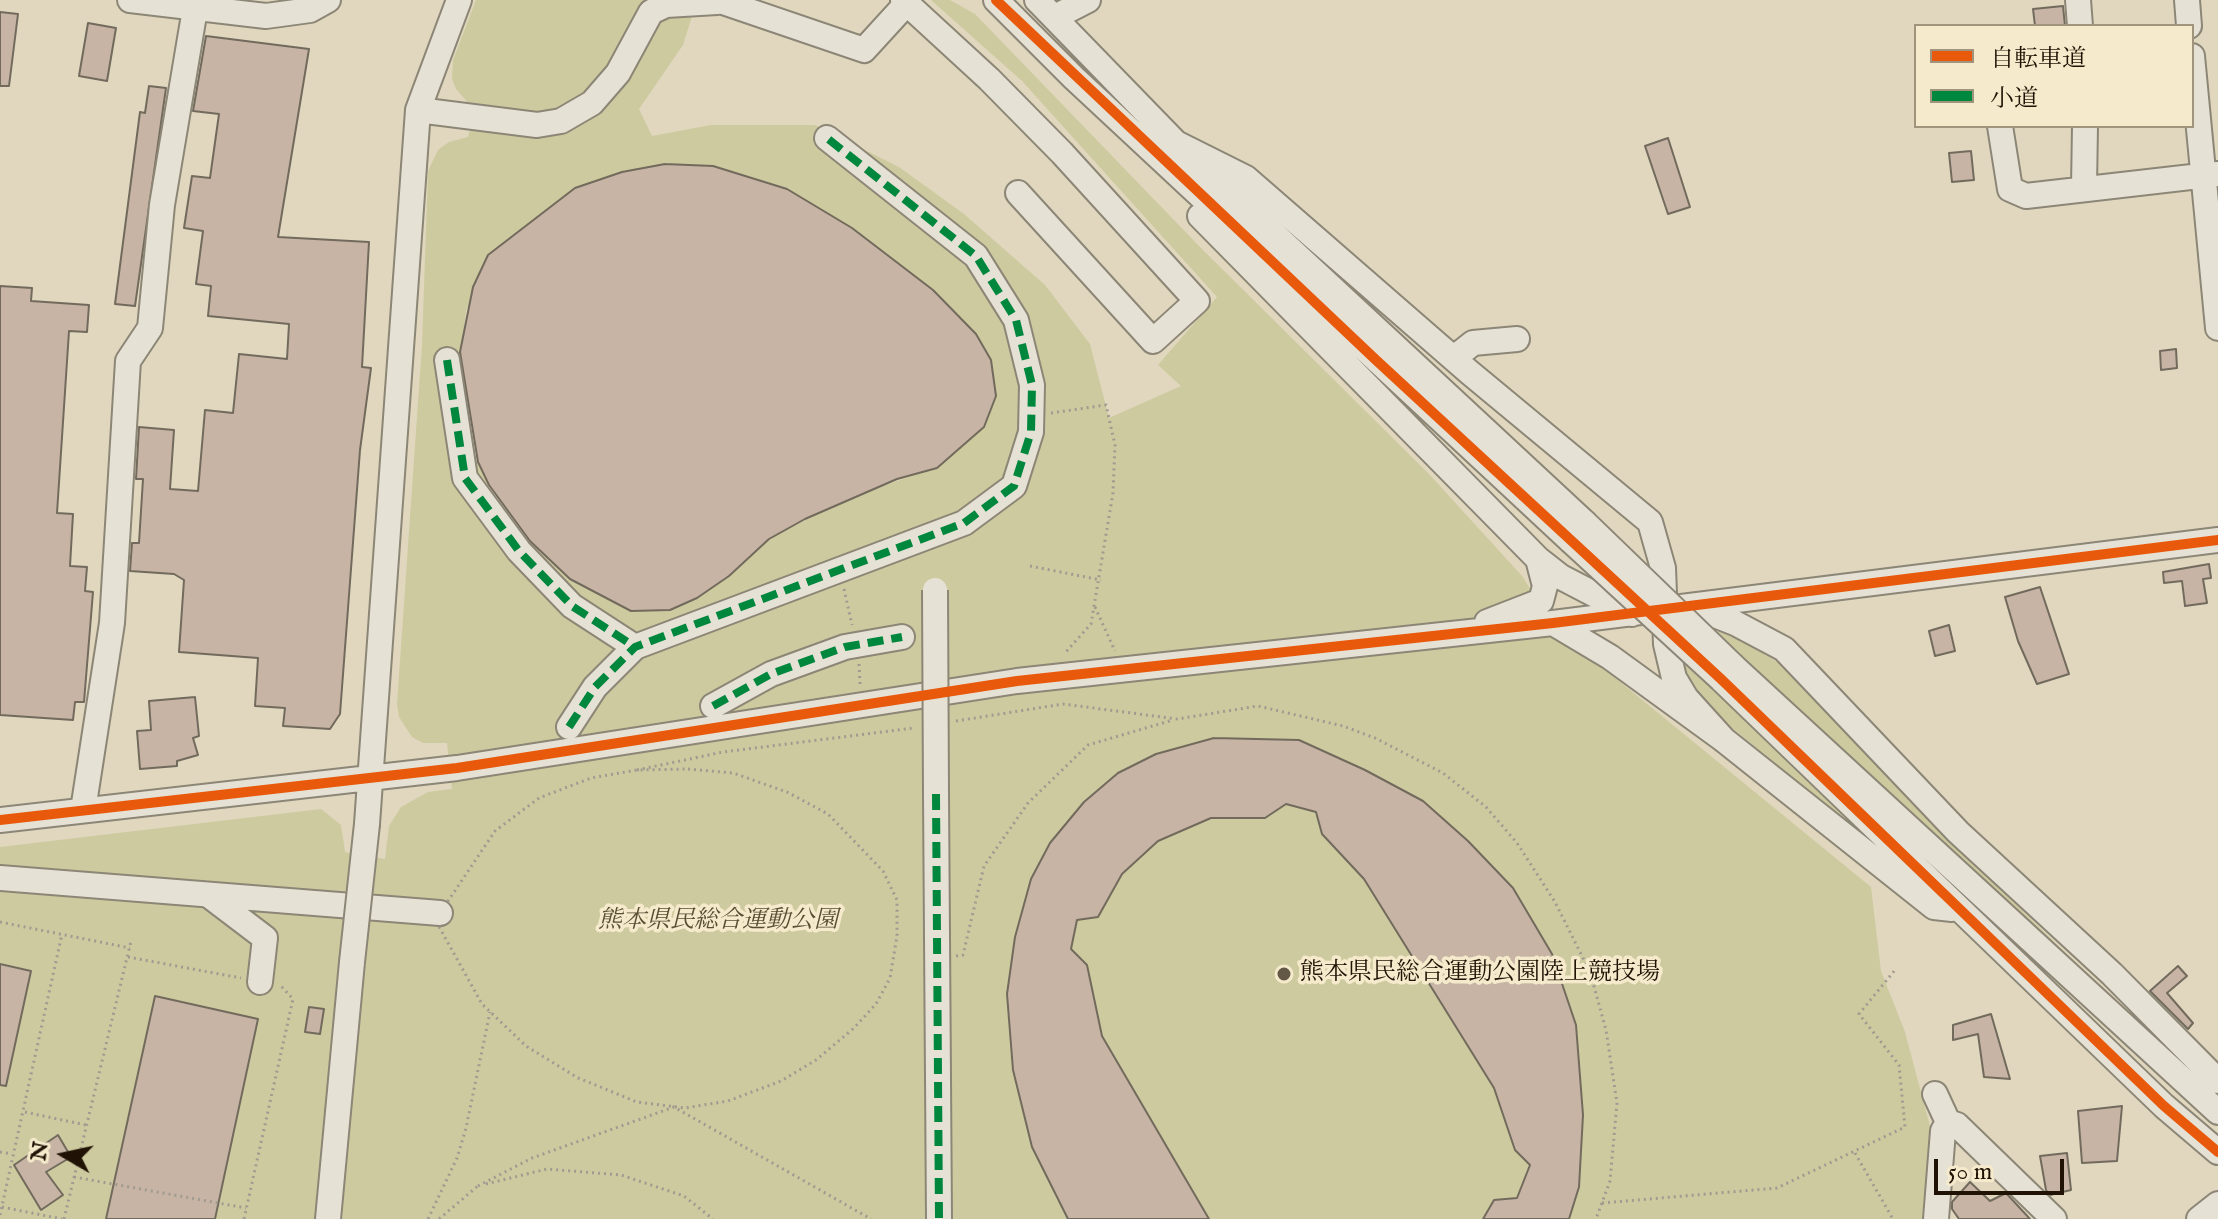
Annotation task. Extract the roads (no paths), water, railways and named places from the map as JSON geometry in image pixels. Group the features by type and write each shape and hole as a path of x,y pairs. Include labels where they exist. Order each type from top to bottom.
{"street":[{"path":"130,0 266,16 310,10 328,0"},
{"path":"328,1219 371,778 418,110 459,0"},
{"path":"996,0 1170,151 1727,672 2218,1112"},
{"path":"1037,0 1170,151 1186,202 1538,559 1561,577 1632,614"},
{"path":"1055,17 1088,0"},
{"path":"2078,0 2080,24"},
{"path":"2187,0 2189,24"},
{"path":"418,110 537,125 561,121 592,103 618,73 651,12 666,5 717,1 864,50 905,2 989,79 1062,153 1197,301 1153,341 1018,193"},
{"path":"83,810 112,623 128,361 150,328 162,205 195,9"},
{"path":"2194,69 2211,175 2218,328"},
{"path":"2000,128 2010,189 2026,196 2084,187 2211,175"},
{"path":"2084,187 2085,128"},
{"path":"569,727 595,687 635,647 964,523 1014,486 1031,432 1032,385 1016,320 976,256 827,138"},
{"path":"1170,151 1246,178 1650,522 1678,607 1666,644 1674,678 1686,698 1724,740"},
{"path":"1454,358 1473,343 1517,339"},
{"path":"447,360 465,478 519,551 572,606 635,647"},
{"path":"0,820 457,768 1017,681 1632,614 2218,540"},
{"path":"1459,633 1541,601 1545,586 1538,559"},
{"path":"935,590 939,1219"},
{"path":"1678,607 1735,623 1784,649 1958,832 2112,974 2218,1081"},
{"path":"1553,623 1610,657 1724,740 1934,907 1959,909"},
{"path":"713,706 771,674 857,645 902,637"},
{"path":"1727,672 1959,909 2218,1152"},
{"path":"0,878 440,913"},
{"path":"211,897 265,938 260,982"},
{"path":"1935,1094 1948,1122 1957,1125 2054,1219"},
{"path":"1936,1219 1943,1131 1948,1122"},
{"path":"2199,1219 2218,1204"}],"place":[{"name":"熊本県民総合運動公園陸上競技場","path":"1284,974"}],"park label":[{"name":"熊本県民総合運動公園","path":"718,922"}]}
